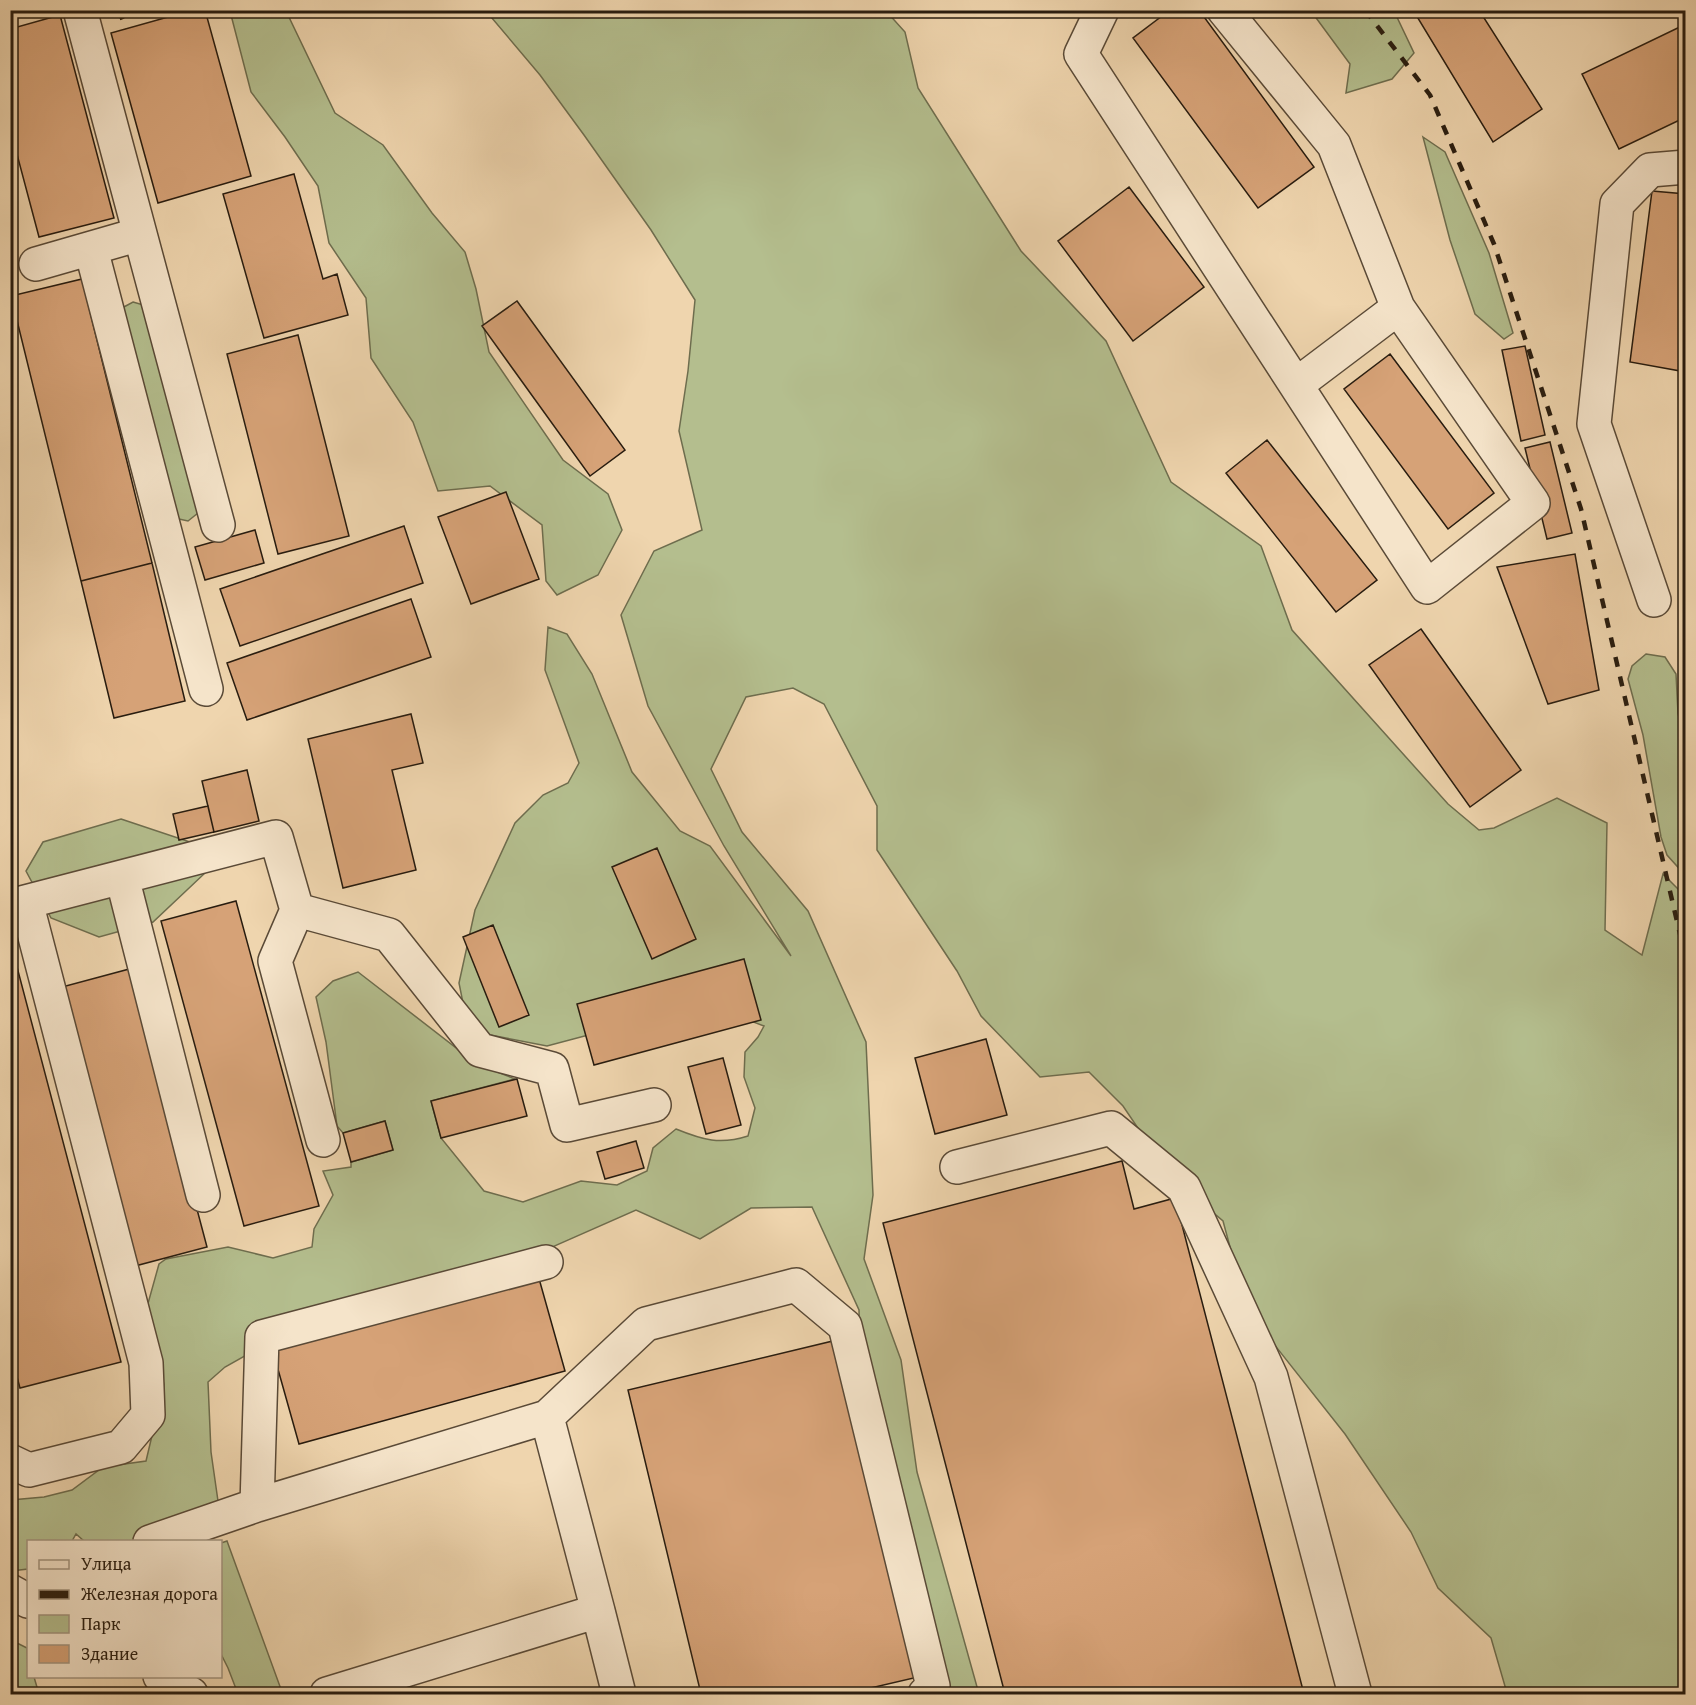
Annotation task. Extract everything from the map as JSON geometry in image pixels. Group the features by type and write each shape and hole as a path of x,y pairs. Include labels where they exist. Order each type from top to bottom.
{"lane":[{"path":"80,10 218,525"},
{"path":"1102,10 1081,54 1427,587 1533,503 1398,308 1334,145 1224,10"},
{"path":"1654,600 1594,424 1617,204 1650,170 1686,167"},
{"path":"36,264 140,234"},
{"path":"91,249 206,688"},
{"path":"1296,385 1398,308"},
{"path":"10,1461 29,1470 121,1447 148,1415 146,1364 18,904 276,837 297,910 275,961 323,1140"},
{"path":"122,877 203,1195"},
{"path":"297,910 389,935 480,1050 552,1069 567,1125 654,1106"},
{"path":"957,1167 1111,1128 1184,1188 1271,1377 1355,1695"},
{"path":"257,1505 262,1337 546,1262"},
{"path":"156,1540 257,1505 548,1417 646,1324 796,1285 845,1326 933,1686 925,1695"},
{"path":"548,1417 618,1695"},
{"path":"10,1586 27,1580"},
{"path":"10,1591 27,1600"},
{"path":"327,1695 598,1611"},
{"path":"161,1678 191,1695"}],"green space":[{"path":"233,11 286,11 335,113 383,145 432,213 465,252 476,289 489,352 563,460 608,494 622,530 598,575 557,595 546,581 542,525 490,486 438,491 413,422 371,358 366,298 329,243 318,186 251,92 231,15"},
{"path":"486,11 886,11 905,32 918,88 1021,251 1106,341 1171,482 1261,546 1292,630 1448,804 1479,830 1494,828 1557,798 1607,823 1605,930 1642,955 1663,874 1685,896 1685,1694 1505,1694 1507,1693 1491,1638 1438,1588 1411,1532 1345,1434 1247,1310 1223,1221 1171,1177 1123,1106 1089,1072 1040,1077 981,1016 957,971 877,850 877,806 824,704 793,688 746,697 711,769 742,832 808,911 866,1042 873,1195 864,1259 901,1360 917,1472 979,1694 952,1694 939,1685 861,1394 859,1310 812,1207 751,1208 700,1239 636,1210 500,1270 309,1320 225,1367 208,1382 211,1452 218,1501 154,1540 83,1540 76,1534 73,1540 27,1540 27,1569 11,1571 11,1500 44,1497 72,1490 103,1467 146,1461 164,1385 147,1307 159,1264 166,1259 228,1247 273,1258 312,1247 314,1229 333,1195 323,1171 351,1167 351,1162 393,1150 385,1121 343,1133 337,1126 326,1042 316,997 333,981 358,972 477,1064 515,1079 431,1101 441,1138 484,1191 523,1202 581,1181 617,1185 647,1171 653,1148 676,1129 720,1141 748,1136 755,1108 744,1077 745,1052 764,1026 686,996 626,1025 547,1046 480,1033 464,1008 459,983 475,910 515,823 543,795 568,783 579,763 545,670 548,627 567,634 592,674 632,772 680,831 710,846 791,956 724,846 648,706 621,615 654,551 702,530 679,431 695,300 651,230 540,75"},
{"path":"1311,11 1394,11 1414,53 1392,79 1346,93 1350,64"},
{"path":"1423,137 1445,152 1489,253 1513,333 1504,339 1475,314 1450,240"},
{"path":"133,302 147,306 203,509 188,521 170,517 122,308"},
{"path":"1646,654 1665,657 1676,674 1678,713 1685,748 1685,875 1667,855 1661,837 1643,735 1628,679 1632,666"},
{"path":"121,819 205,847 205,873 153,922 99,937 51,918 26,871 43,842"},
{"path":"227,1541 282,1692 238,1694 222,1656 222,1543"},
{"path":"11,1640 27,1648 27,1678 34,1678 39,1694 11,1694"}],"building":[{"path":"193,10 205,10 251,176 158,203 111,33"},
{"path":"1170,10 1199,10 1314,167 1258,208 1133,38"},
{"path":"1413,10 1479,10 1542,109 1493,142"},
{"path":"60,15 114,218 39,237 10,128 10,29"},
{"path":"1686,24 1686,117 1619,149 1582,74"},
{"path":"294,174 323,279 337,274 348,315 264,338 223,194"},
{"path":"1129,187 1204,287 1133,341 1058,241"},
{"path":"1652,191 1686,194 1686,372 1630,362"},
{"path":"82,279 152,563 81,581 11,296"},
{"path":"517,301 625,450 590,476 482,326"},
{"path":"298,335 349,536 278,554 227,354"},
{"path":"1525,346 1545,435 1521,441 1502,350"},
{"path":"1390,354 1494,493 1448,529 1344,389"},
{"path":"1267,440 1377,580 1336,612 1226,473"},
{"path":"1550,442 1572,533 1547,539 1525,448"},
{"path":"506,492 539,579 471,604 438,517"},
{"path":"404,526 423,583 240,646 220,589"},
{"path":"255,530 264,563 205,580 195,547"},
{"path":"1575,554 1599,690 1548,704 1497,567"},
{"path":"152,563 185,701 114,718 81,581"},
{"path":"411,599 431,657 247,720 227,663"},
{"path":"1421,629 1521,770 1470,807 1369,665"},
{"path":"411,714 423,763 392,770 416,870 343,888 308,739"},
{"path":"247,770 259,821 214,832 202,781"},
{"path":"208,806 214,832 179,840 173,814"},
{"path":"657,848 696,939 652,959 612,867"},
{"path":"236,901 319,1206 244,1226 161,921"},
{"path":"493,925 529,1015 499,1027 463,937"},
{"path":"10,948 12,948 121,1362 20,1388 10,1351"},
{"path":"744,959 761,1020 594,1065 577,1004"},
{"path":"133,968 207,1247 135,1266 62,987"},
{"path":"986,1039 1007,1115 935,1134 915,1058"},
{"path":"723,1058 741,1125 706,1134 688,1067"},
{"path":"517,1079 527,1116 441,1138 431,1101"},
{"path":"385,1121 393,1150 351,1162 343,1133"},
{"path":"636,1141 644,1168 605,1179 597,1152"},
{"path":"1122,1161 1134,1209 1175,1198 1304,1694 1005,1694 883,1223"},
{"path":"538,1275 565,1371 299,1444 272,1348"},
{"path":"837,1340 918,1677 845,1694 701,1694 628,1390"}],"railway":[{"path":"119,10 126,29"},
{"path":"1365,10 1430,95 1494,244 1581,509 1686,960"}]}
